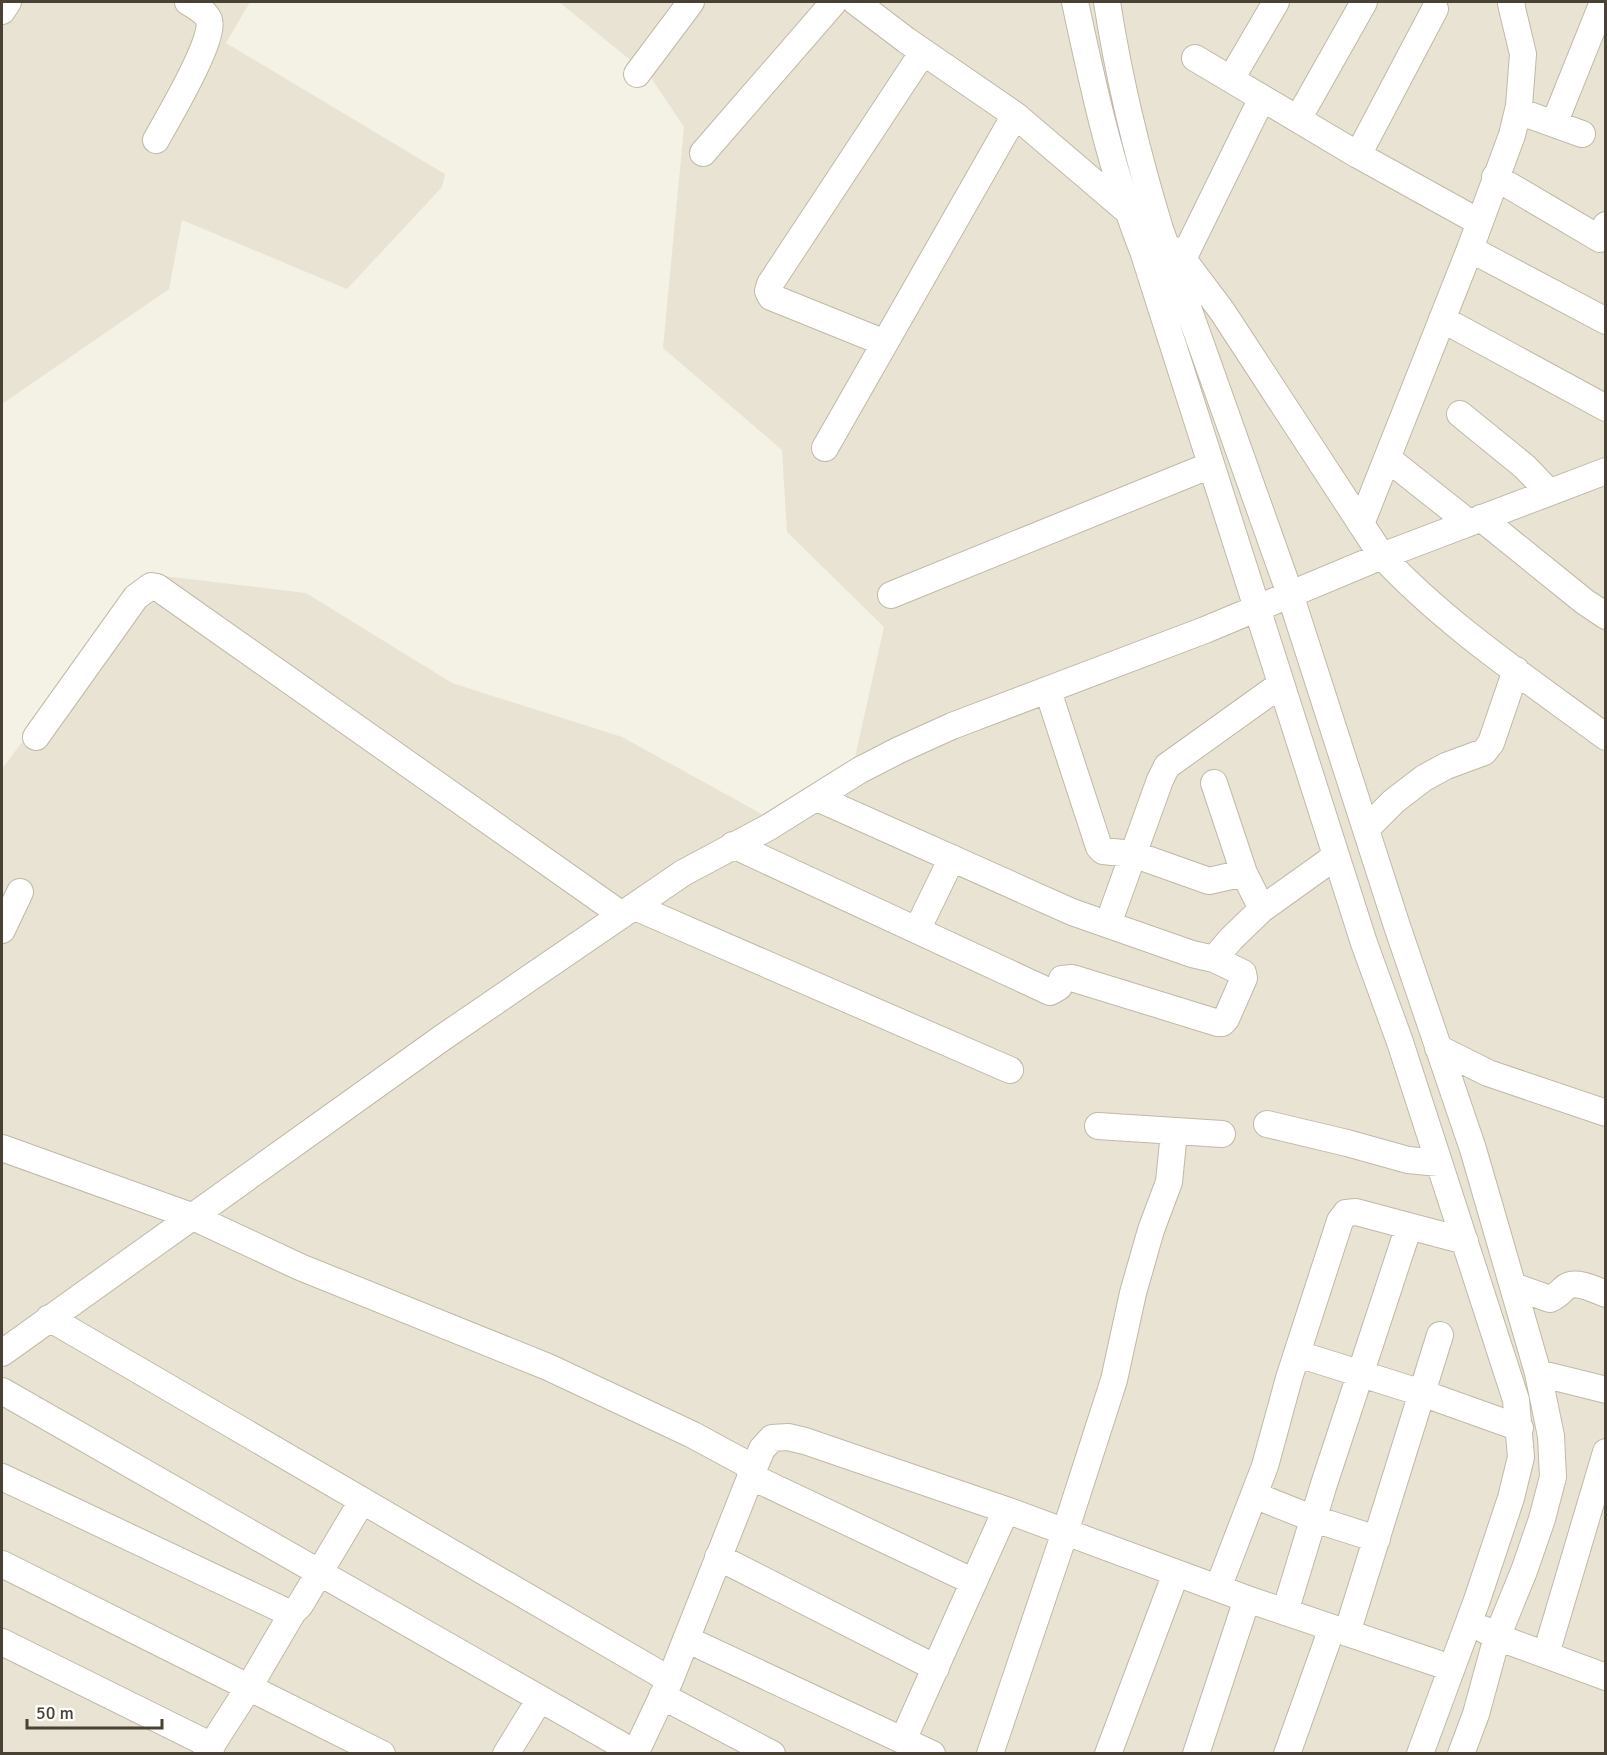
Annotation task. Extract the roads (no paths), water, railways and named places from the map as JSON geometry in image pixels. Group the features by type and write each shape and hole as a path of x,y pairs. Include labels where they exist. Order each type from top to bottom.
{"street":[{"path":"2,11 8,2"},
{"path":"156,140 193,72 211,28 208,17 188,2"},
{"path":"637,74 691,2"},
{"path":"703,153 834,2"},
{"path":"856,2 923,52 1016,115 1144,221 1183,259 1222,311 1382,556 1409,584 1516,670 1605,737"},
{"path":"1075,2 1098,110 1144,221 1274,601 1280,685 1336,856 1438,1048 1473,1149 1513,1286 1538,1373 1551,1436 1553,1477 1542,1519 1524,1571 1451,1668 1420,1754"},
{"path":"1107,2 1125,100 1141,169 1143,250 1211,465 1274,601 1366,829 1380,937 1400,1042 1516,1401 1521,1457 1482,1629 1476,1714 1461,1754"},
{"path":"1231,79 1276,2"},
{"path":"1298,119 1364,2"},
{"path":"1361,524 1470,249 1512,135 1518,111 1523,54 1510,2"},
{"path":"1554,124 1603,2"},
{"path":"1358,155 1435,9"},
{"path":"885,343 771,297 768,291 770,284 923,52"},
{"path":"1196,58 1358,155 1479,222"},
{"path":"1183,259 1262,98"},
{"path":"1518,111 1582,134"},
{"path":"825,448 1016,115"},
{"path":"1495,177 1604,235"},
{"path":"1470,249 1605,321"},
{"path":"1442,319 1605,408"},
{"path":"1460,414 1525,466 1549,492"},
{"path":"1387,458 1605,616"},
{"path":"891,595 1211,465"},
{"path":"2,1353 442,1038 683,873 818,798 860,770 952,726 1048,692 1382,556 1605,471"},
{"path":"36,737 135,597 151,586 157,587 628,911 1010,1070"},
{"path":"1366,829 1394,801 1424,778 1446,766 1484,752 1491,743 1516,670"},
{"path":"1108,924 1167,766 1280,685"},
{"path":"1048,692 1103,851 1133,854 1209,881 1244,873"},
{"path":"1214,783 1244,873 1262,909"},
{"path":"734,845 1050,992 1059,987 1062,979 1072,978 1218,1023 1226,1019 1244,978 1243,973 1214,960 1072,912 818,798"},
{"path":"1214,960 1231,939 1262,909 1336,856"},
{"path":"917,930 952,858"},
{"path":"2,930 20,892"},
{"path":"1438,1048 1488,1073 1605,1113"},
{"path":"1268,1124 1408,1160 1439,1163"},
{"path":"1098,1126 1222,1134"},
{"path":"990,1754 1114,1380 1133,1293 1151,1230 1169,1182 1174,1132"},
{"path":"2,1148 191,1216 300,1267 548,1367 693,1435 752,1472 974,1582"},
{"path":"1218,1588 1265,1466 1340,1221 1346,1214 1356,1212 1465,1241"},
{"path":"1285,1612 1409,1226"},
{"path":"1513,1286 1550,1299 1559,1295 1567,1286 1572,1285 1605,1294"},
{"path":"49,1318 362,1501 772,1754"},
{"path":"1287,1754 1377,1539 1440,1335"},
{"path":"1298,1354 1422,1393 1520,1428"},
{"path":"1538,1373 1605,1390"},
{"path":"2,1391 635,1753 686,1640 752,1472 762,1449 772,1437 788,1437 1006,1510 1247,1599 1451,1668"},
{"path":"1546,1654 1605,1452"},
{"path":"2,1477 279,1609 293,1612"},
{"path":"1254,1496 1314,1519 1377,1539"},
{"path":"2,1642 209,1750 293,1612 320,1573 362,1501"},
{"path":"903,1740 1006,1510"},
{"path":"718,1557 936,1668"},
{"path":"2,1564 382,1754"},
{"path":"1108,1754 1176,1573"},
{"path":"1196,1754 1247,1599"},
{"path":"1482,1629 1605,1677"},
{"path":"686,1640 933,1754"},
{"path":"506,1754 540,1699"}]}
